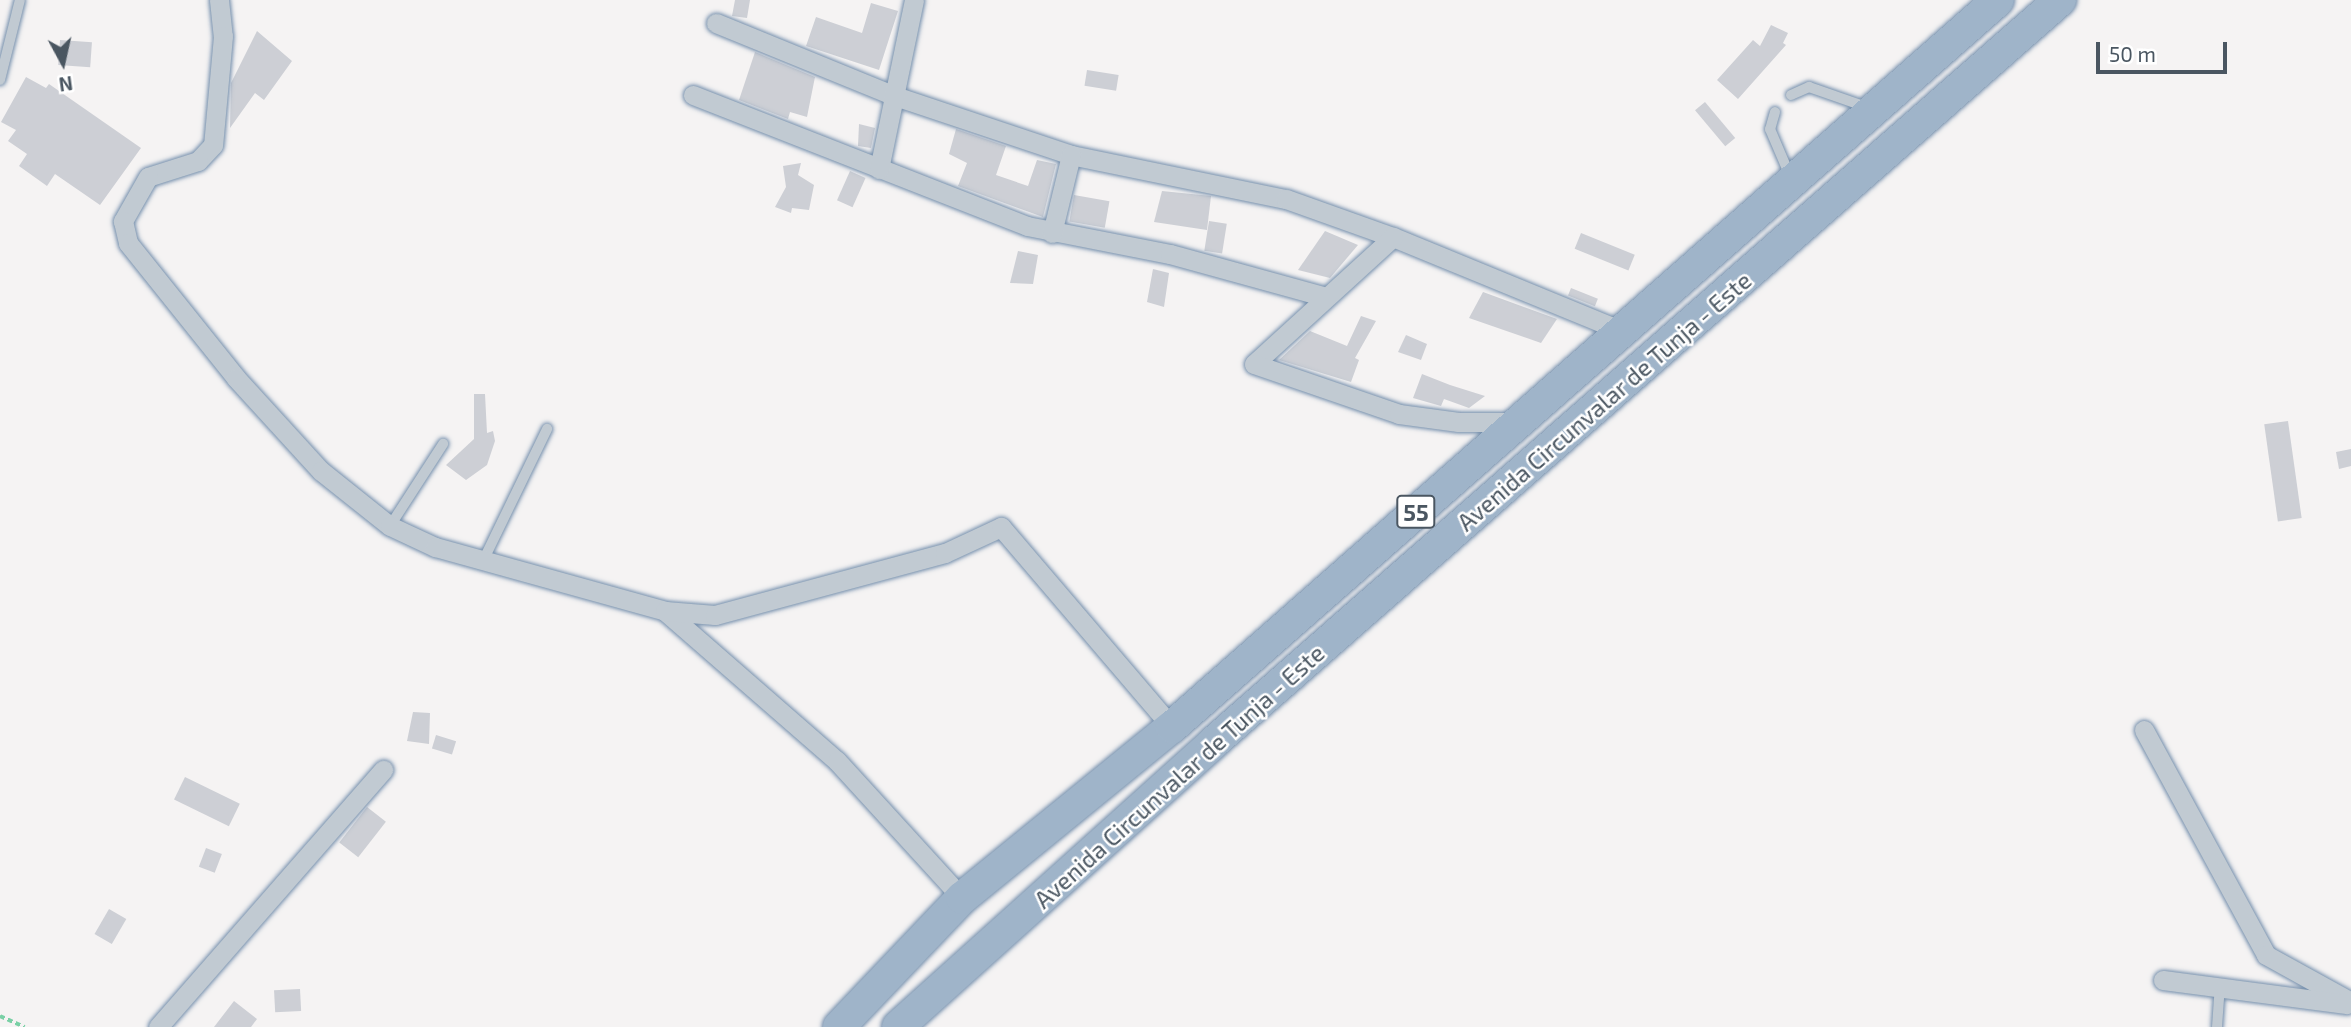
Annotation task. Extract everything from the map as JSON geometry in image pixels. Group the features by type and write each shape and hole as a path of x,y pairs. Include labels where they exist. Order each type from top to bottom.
{"highway":[{"name":"Avenida Circunvalar de Tunja - Este","path":"839,1027 962,898 1172,727 1998,0"},
{"name":"Avenida Circunvalar de Tunja - Este","path":"898,1027 1213,743 2060,0"}],"street":[{"path":"219,0 223,36 212,145 198,161 166,168 148,177 123,222 128,243 236,378 321,471 390,526 435,547 665,611 715,615 945,553 1001,527 1172,727"},
{"path":"879,169 914,0"},
{"path":"716,23 895,96 1071,155 1286,199 1393,237 1622,331"},
{"path":"693,94 879,169 1052,233 1170,254 1326,297"},
{"path":"1052,233 1071,155"},
{"path":"1393,237 1254,364 1399,414 1458,422 1518,422"},
{"path":"665,611 837,761 962,898"},
{"path":"2144,730 2266,955 2351,1003"},
{"path":"158,1027 383,770"},
{"path":"2163,981 2351,1003"}],"lane":[{"path":"0,80 20,0"},
{"path":"1791,94 1809,87 1873,110"},
{"path":"1775,112 1770,129 1792,182"},
{"path":"483,561 547,429"},
{"path":"390,526 443,444"},
{"path":"2217,1027 2220,988"}],"path":[{"path":"0,1016 25,1027"}],"building":[{"path":"735,0 750,0 747,18 732,16"},
{"path":"871,3 898,11 879,70 806,46 816,17 862,33"},
{"path":"1771,25 1788,33 1783,43 1786,45 1738,99 1717,80 1753,40 1760,46"},
{"path":"257,31 292,61 264,100 255,93 230,128 231,83"},
{"path":"60,40 92,42 90,67 58,65"},
{"path":"755,52 815,77 807,117 790,112 788,119 739,100"},
{"path":"1087,70 1119,75 1116,91 1084,86"},
{"path":"26,77 46,88 49,84 141,148 100,205 55,174 47,186 19,166 27,154 8,141 16,130 1,122"},
{"path":"1705,102 1735,138 1725,146 1695,110"},
{"path":"859,124 875,128 871,148 858,146"},
{"path":"956,129 1006,146 996,175 1028,186 1037,160 1056,164 1043,217 958,186 967,163 949,154"},
{"path":"801,163 798,175 814,185 809,210 792,208 791,213 775,207 786,187 783,166"},
{"path":"850,171 866,178 853,207 837,200"},
{"path":"1162,191 1211,196 1207,230 1154,222"},
{"path":"1074,195 1109,201 1105,228 1069,222"},
{"path":"1209,221 1227,224 1222,253 1204,251"},
{"path":"1325,231 1358,245 1330,278 1298,270"},
{"path":"1581,233 1635,255 1628,270 1575,249"},
{"path":"1018,251 1038,255 1033,284 1010,283"},
{"path":"1153,269 1169,273 1164,307 1147,302"},
{"path":"1571,288 1598,299 1595,306 1568,295"},
{"path":"1483,292 1557,319 1541,343 1469,318"},
{"path":"1361,316 1376,321 1355,358 1359,360 1351,382 1279,360 1310,331 1347,346"},
{"path":"1406,335 1427,344 1421,360 1398,352"},
{"path":"1422,374 1485,396 1469,408 1444,399 1441,406 1413,398"},
{"path":"474,394 485,394 487,433 493,431 495,441 487,465 466,480 446,465 474,439"},
{"path":"2288,421 2302,518 2278,521 2264,424"},
{"path":"2351,449 2351,466 2339,469 2336,452"},
{"path":"413,712 430,713 429,744 407,741"},
{"path":"436,735 456,741 452,755 432,748"},
{"path":"185,777 240,804 229,826 174,799"},
{"path":"367,807 386,822 358,857 339,842"},
{"path":"206,848 222,854 215,873 199,867"},
{"path":"109,909 126,919 112,944 94,934"},
{"path":"300,989 301,1011 275,1012 274,990"},
{"path":"234,1001 257,1019 251,1027 214,1027"}]}
